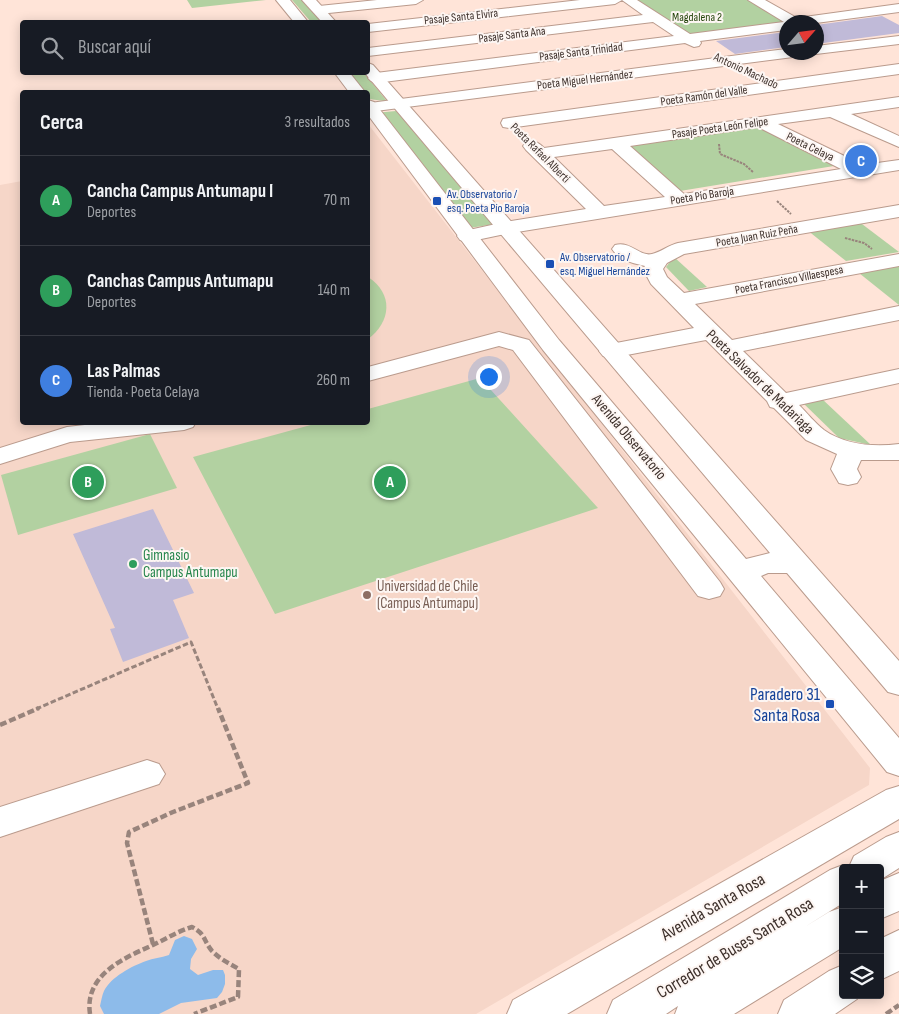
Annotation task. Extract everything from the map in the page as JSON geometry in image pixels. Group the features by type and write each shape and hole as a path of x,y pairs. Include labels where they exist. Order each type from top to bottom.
{"street":[{"path":"283,0 299,20"},
{"path":"309,0 327,20"},
{"path":"319,10 416,0"},
{"name":"Pasaje Santa Elvira","path":"370,28 615,0"},
{"name":"Antonio Machado","path":"628,0 725,62 899,142"},
{"path":"755,0 761,0"},
{"path":"755,0 782,15"},
{"path":"891,0 899,4"},
{"path":"457,6 518,60"},
{"path":"824,18 899,8"},
{"path":"857,14 882,26"},
{"name":"Pasaje Santa Ana","path":"370,52 656,18"},
{"name":"Pasaje Santa Trinidad","path":"372,73 518,60 779,27"},
{"path":"824,49 899,40"},
{"name":"Poeta Miguel Hernández","path":"370,102 399,104 779,55"},
{"name":"Poeta Ramón del Valle","path":"509,123 899,70"},
{"path":"372,73 899,683"},
{"name":"Avenida Observatorio","path":"343,75 355,90"},
{"path":"616,76 689,132"},
{"name":"Poeta Rafael Alberti","path":"479,94 600,213"},
{"name":"Pasaje Poeta León Felipe","path":"540,154 899,102"},
{"name":"Avenida Observatorio","path":"370,109 551,345 899,762"},
{"name":"Poeta Celaya","path":"760,122 860,171"},
{"path":"616,143 680,200"},
{"name":"Poeta Pío Baroja","path":"465,234 899,165"},
{"name":"Poeta Juan Ruiz Peña","path":"656,262 663,255 678,250 899,211"},
{"path":"622,249 636,258 656,262"},
{"name":"Poeta Francisco Villaespesa","path":"678,301 899,260"},
{"name":"Poeta Salvador de Madariaga","path":"656,262 653,269 654,275 717,340 815,435 838,447 851,451 878,454 899,452"},
{"path":"611,351 717,340 899,313"},
{"path":"370,373 499,339 521,345 709,588"},
{"path":"780,402 899,376"},
{"path":"0,456 67,435 157,425"},
{"path":"848,477 844,468 851,451"},
{"path":"744,575 755,566 763,563 795,564"},
{"path":"0,822 147,774"},
{"name":"Avenida Santa Rosa","path":"528,1014 899,801"},
{"path":"873,864 899,848"},
{"name":"Corredor de Buses Santa Rosa","path":"628,1014 839,884"},
{"path":"884,899 899,890"},
{"path":"696,1014 839,927"},
{"path":"884,958 899,949"},
{"path":"799,1014 839,989"}],"path":[{"path":"0,725 191,642 248,784 175,810 128,832 127,843 153,944"},
{"path":"90,1014 88,1004 94,988 107,968 135,951 153,944 178,930 192,927 202,932 206,946 216,955 239,969 240,982 238,997 224,1005 211,1006 194,1014"},
{"path":"886,1014 899,1005"}],"shaded area":[{"name":"Universidad de Chile (Campus Antumapu)","path":"370,127 870,768 869,785 476,1014 0,1014 0,185 20,181 20,425 370,425"}],"green space":[{"path":"187,0 266,0 192,8"},
{"path":"292,0 304,0 320,20 309,20"},
{"name":"Magdalena 2","path":"637,0 750,0 779,16 779,23 691,36"},
{"path":"350,75 366,75 386,100 370,99 370,90 362,90"},
{"path":"396,111 495,224 463,229 374,113"},
{"path":"760,125 840,165 680,191 623,145"},
{"path":"858,221 899,252 846,261 807,230"},
{"path":"674,257 707,287 689,291 666,267"},
{"path":"899,265 899,305 859,273"},
{"path":"370,279 382,291 386,308 385,316 376,332 370,337"},
{"path":"480,378 598,508 275,614 193,457 311,425 370,425 370,408"},
{"path":"821,398 871,445 839,438 802,402"},
{"path":"150,434 177,488 18,535 1,475"}],"water":[{"path":"184,936 192,939 197,949 191,959 190,969 198,975 213,970 223,970 225,984 217,998 181,1003 159,1014 104,1014 100,1006 104,991 112,981 135,966 169,955 175,940"}],"building":[{"path":"882,16 899,25 899,33 824,43 824,24"},
{"path":"779,33 779,48 735,54 716,41"},
{"name":"Gimnasio Campus Antumapu","path":"153,509 194,593 173,600 189,638 123,662 110,629 115,628 73,534"}],"place":[{"name":"Las Palmas","path":"861,161"},
{"name":"Av. Observatorio / esq. Poeta Pío Baroja","path":"437,201"},
{"name":"Av. Observatorio / esq. Miguel Hernández","path":"550,264"},
{"name":"Canchas Campus Antumapu","path":"88,482"},
{"name":"Cancha Campus Antumapu I","path":"390,482"},
{"name":"Gimnasio Campus Antumapu","path":"133,564"},
{"name":"Universidad de Chile (Campus Antumapu)","path":"367,595"},
{"name":"Paradero 31 Santa Rosa","path":"830,704"}]}
